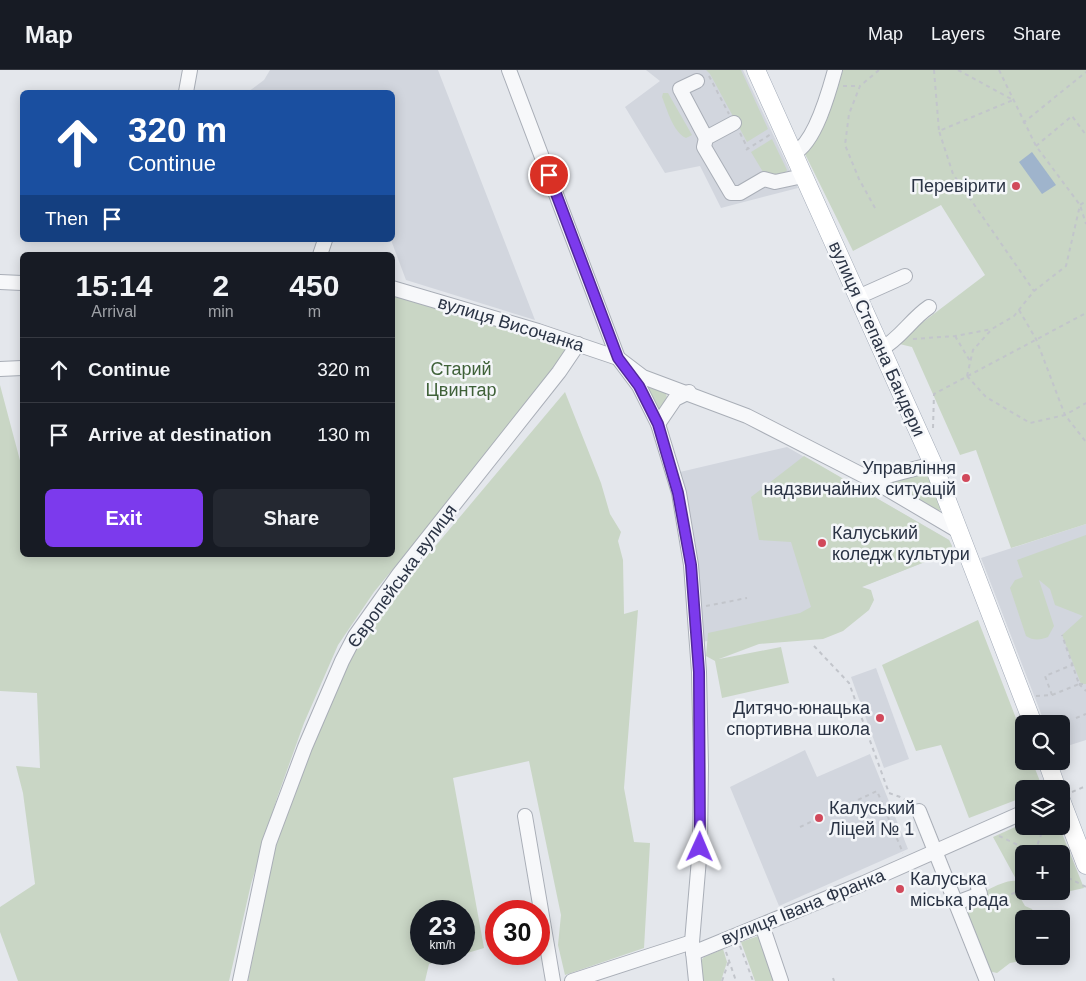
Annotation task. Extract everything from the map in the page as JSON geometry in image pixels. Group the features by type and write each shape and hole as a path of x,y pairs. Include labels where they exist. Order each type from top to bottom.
{"main road":[{"name":"вулиця Степана Бандери","path":"756,70 858,298 887,345 1030,715"},
{"path":"1070,818 1086,865"}],"street":[{"path":"186,90 190,70"},
{"path":"508,70 618,358 639,386 658,424 678,493 691,565 699,672 700,847 692,947 696,981"},
{"path":"794,153 801,150 821,116 835,70"},
{"path":"697,81 680,89 706,138 704,147 731,193 740,193 764,179 775,182 803,176"},
{"path":"706,138 734,123"},
{"path":"858,298 905,276"},
{"path":"0,282 20,283"},
{"name":"вулиця Височанка","path":"395,289 578,344 618,358 643,377 689,392 747,416 872,480 960,532"},
{"path":"887,345 916,316 929,307"},
{"name":"Європейська вулиця","path":"240,981 269,843 305,747 342,661 355,636 400,574 559,372 578,344"},
{"path":"0,369 20,368"},
{"path":"658,424 675,399 689,392"},
{"path":"872,480 933,464"},
{"path":"919,811 987,981"},
{"path":"525,816 553,981"},
{"name":"вулиця Івана Франка","path":"572,981 762,925 864,883 1015,816"},
{"path":"956,903 980,894 978,888"},
{"path":"762,925 781,981"}],"path":[{"path":"876,208 858,179 845,146 850,114 860,86 879,70"},
{"path":"934,70 939,131 953,174 1034,291"},
{"path":"958,70 1014,100"},
{"path":"999,70 1023,123 1036,146 1080,205 1086,224"},
{"path":"1023,123 1086,72"},
{"path":"697,81 708,75 747,150 775,131"},
{"path":"831,86 860,86"},
{"path":"939,131 1014,100"},
{"path":"1036,146 1072,116 1086,135"},
{"path":"967,376 973,350 992,329 1014,316 1034,291 1066,266 1080,205 1086,201"},
{"path":"1019,310 1036,339 1065,415 1086,442"},
{"path":"933,433 934,394 1086,313"},
{"path":"887,345 992,329"},
{"path":"955,336 970,361"},
{"path":"967,376 986,397 1030,423 1065,415 1086,403"},
{"path":"699,607 747,598"},
{"path":"1062,635 1079,684 1086,691"},
{"path":"814,646 849,683 889,793 903,798 919,811"},
{"path":"1052,694 1045,676 1072,665"},
{"path":"1038,695 1052,694 1079,684 1086,684"},
{"path":"1076,718 1086,714"},
{"path":"1070,791 1086,786"},
{"path":"800,827 877,791 905,857"},
{"path":"992,833 1017,845"},
{"path":"917,885 939,875"},
{"path":"1070,879 1086,887"},
{"path":"982,906 1015,893"},
{"path":"739,943 753,981"},
{"path":"725,948 736,981"},
{"path":"722,981 729,961"}],"shaded area":[{"path":"270,70 438,70 535,320 406,280 392,242 395,242 395,90 251,90 264,80"},
{"path":"646,70 743,70 798,188 721,208 700,166 665,173 625,107 660,81"},
{"name":"Калуський коледж культури","path":"787,447 949,540 952,546 950,552 833,598 814,615 703,642 686,494 680,472"},
{"path":"1086,524 1086,740 1070,745 1070,715 1042,715 981,558"},
{"name":"Дитячо-юнацька спортивна школа","path":"876,668 909,759 884,768 851,677"},
{"name":"Калуський Ліцей № 1","path":"805,750 817,777 870,754 908,849 779,906 730,787"}],"green space":[{"path":"706,70 741,70 768,129 747,142"},
{"path":"843,70 1086,70 1086,524 1011,548 976,450 960,455 912,347 891,342 910,332 985,275 941,205 853,251 805,154 827,119"},
{"path":"663,93 668,93 692,135 686,138 677,131 666,108 662,97"},
{"path":"772,139 787,170 785,174 776,176 763,172 751,152"},
{"name":"Старий Цвинтар","path":"395,290 578,344 374,592 338,645 304,723 277,798 251,884 229,981 18,981 0,932 0,907 35,884 23,793 16,766 40,768 37,693 0,691 0,385 20,460 20,557 395,557"},
{"path":"645,386 666,393 667,398 660,408 657,409"},
{"path":"565,392 601,483 610,514 621,532 618,541 623,560 624,614 638,610 624,788 634,842 650,843 644,948 565,975 558,945 561,915 529,761 453,778 484,948 475,951 475,900 410,900 410,965 429,965 425,981 248,981 274,849 322,720 352,654 374,619"},
{"path":"804,456 949,540 952,546 950,552 862,587 871,590 874,600 869,610 843,631 823,639 759,644 719,659 781,647 789,683 722,698 715,661 706,656 708,633 800,613 811,607 791,542 759,540 751,497"},
{"path":"921,470 927,473 941,509 938,512 887,484 888,479"},
{"path":"1086,535 1086,684 1081,684 1062,635 1083,616 1055,605 1050,589 1039,580 1054,626 1048,637 1031,639 1026,636 1010,588 1015,580 1023,577 1017,560"},
{"path":"978,620 1015,716 1015,770 1036,770 1039,780 1015,780 1015,800 969,818 941,745 916,751 882,665"},
{"path":"1015,827 1015,835 1063,835 1067,845 1015,845 1015,877 993,837"},
{"path":"1070,853 1084,888 1070,891"},
{"path":"1015,881 1015,900 1022,900 1025,906 1032,910 1015,910 1015,962 1010,963 997,973 988,971 960,905 997,885"},
{"path":"761,935 777,981 755,981 741,942"},
{"path":"723,949 727,962 721,981 702,981 698,964 704,957"}],"water":[{"path":"1032,152 1056,185 1042,194 1019,162"}],"place":[{"name":"Перевірити","path":"1016,186"},
{"name":"Управління надзвичайних ситуацій","path":"966,478"},
{"name":"Калуський коледж культури","path":"822,543"},
{"name":"Дитячо-юнацька спортивна школа","path":"880,718"},
{"name":"Калуський Ліцей № 1","path":"819,818"},
{"name":"Калуська міська рада","path":"900,889"}],"route":[{"path":"549,175 618,358 639,386 658,424 678,493 691,565 699,672 700,847"}]}
